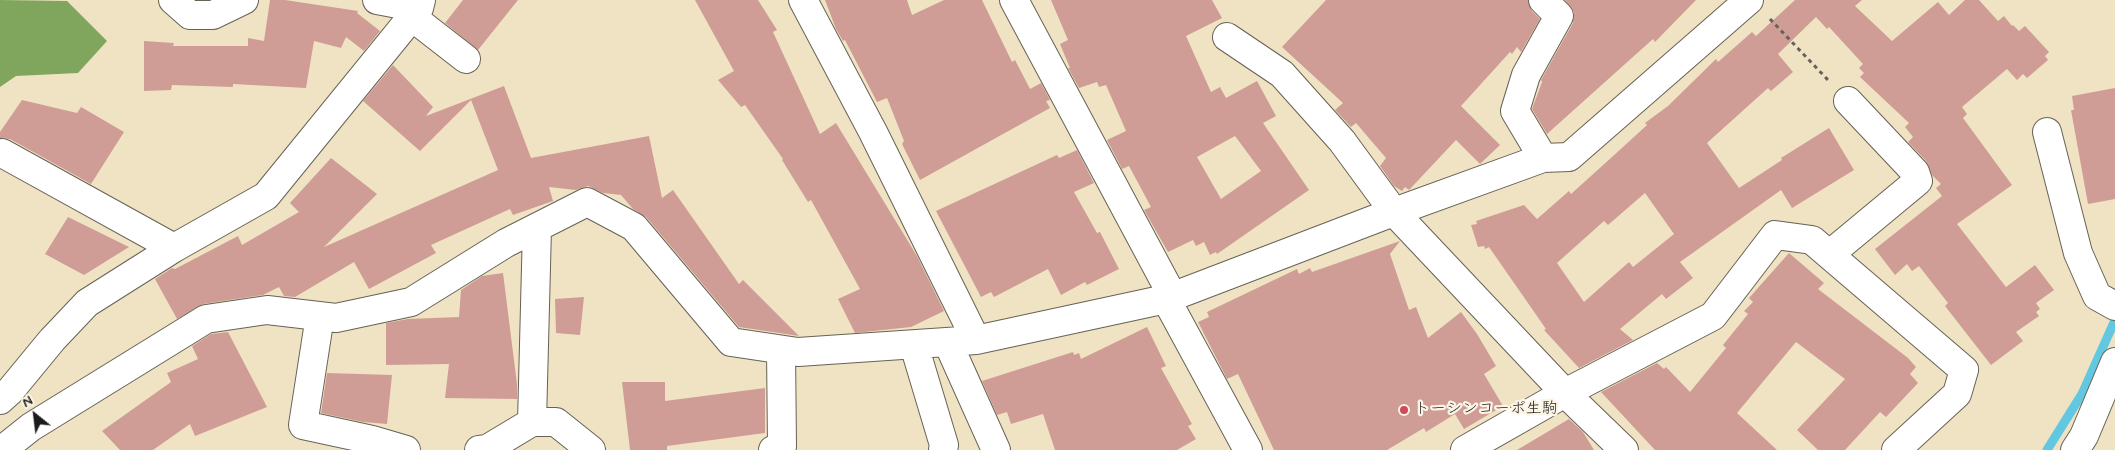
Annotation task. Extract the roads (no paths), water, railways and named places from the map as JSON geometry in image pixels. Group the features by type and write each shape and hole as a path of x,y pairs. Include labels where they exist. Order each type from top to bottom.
{"street":[{"path":"173,0 190,15 213,15 244,0"},
{"path":"377,0 418,8 466,59"},
{"path":"803,0 873,132 976,340"},
{"path":"1014,0 1248,450"},
{"path":"1543,0 1559,16 1526,75 1515,111 1543,158"},
{"path":"2,450 32,428 206,319 267,310 336,318 411,302 506,243 587,202 634,228 731,342 798,352 976,340 1170,298 1394,212 1543,158 1569,158 1758,7"},
{"path":"32,428 5,396 52,340 87,303 174,248 266,196 418,8"},
{"path":"1227,37 1282,74 1342,141 1394,212 1565,393 1624,450"},
{"path":"1830,254 1918,182 1915,172 1848,102"},
{"path":"2047,132 2078,253 2097,296 2115,306"},
{"path":"2,153 174,248"},
{"path":"532,422 537,228"},
{"path":"1465,450 1565,393 1712,316 1775,235 1812,240 1964,370 1957,394 1896,450"},
{"path":"320,316 303,425 372,440 406,450"},
{"path":"948,342 996,450"},
{"path":"914,345 944,445 943,450"},
{"path":"773,450 782,446 781,350"},
{"path":"2075,450 2084,436 2115,362"},
{"path":"479,450 487,449 532,422 556,422 591,450"}],"waterway":[{"path":"2047,450 2082,394 2115,320"}],"place":[{"name":"トーシンコーポ生駒","path":"1404,410"}]}
